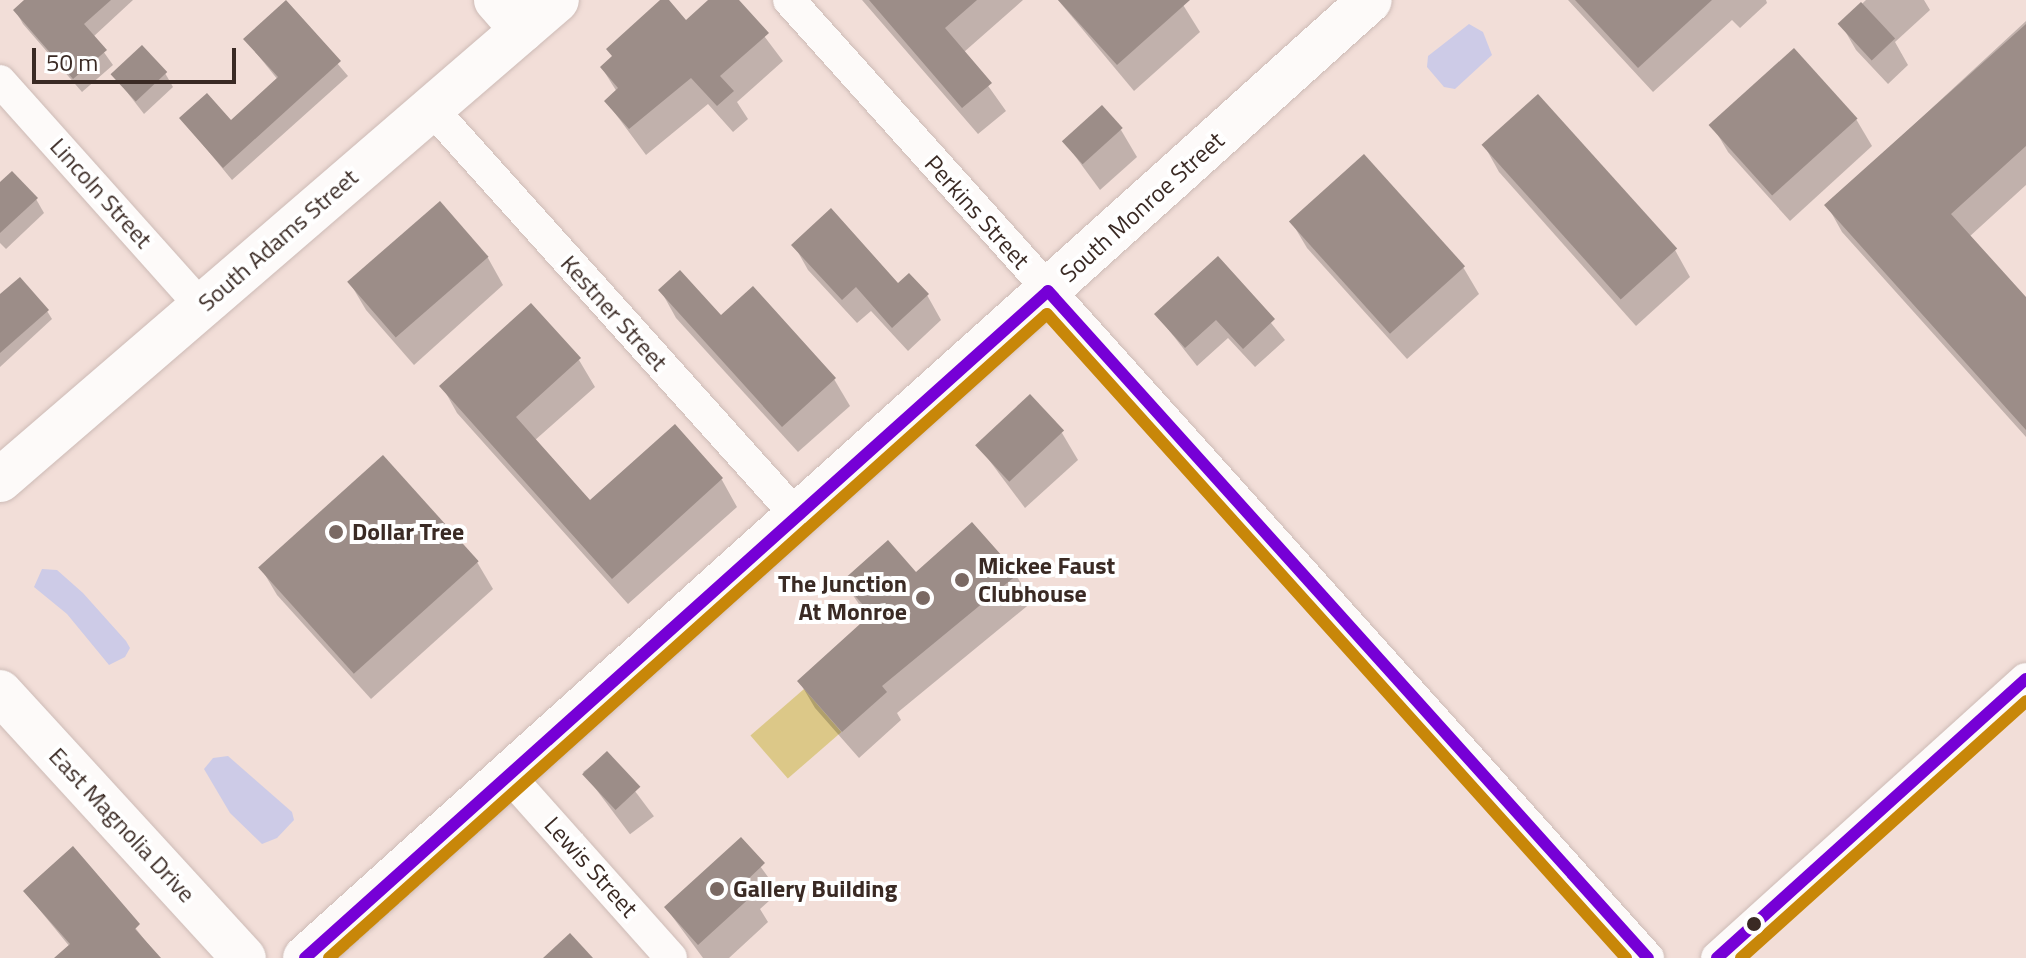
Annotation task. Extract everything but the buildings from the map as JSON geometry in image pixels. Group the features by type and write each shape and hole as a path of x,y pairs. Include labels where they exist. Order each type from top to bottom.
{"main road":[{"name":"South Adams Street","path":"0,480 432,109 509,15 557,0"},
{"name":"South Monroe Street","path":"305,958 510,777 1370,0"},
{"name":"East Magnolia Drive","path":"0,692 244,958"}],"street":[{"name":"Perkins Street","path":"789,0 1648,958"},
{"name":"Lincoln Street","path":"0,81 201,306"},
{"name":"Kestner Street","path":"432,109 798,517"},
{"path":"1717,958 2026,679"},
{"name":"Lewis Street","path":"510,777 671,958"}],"shaded area":[{"path":"804,689 841,732 788,779 750,736"}],"water":[{"path":"1469,24 1483,32 1492,55 1455,89 1444,87 1427,67 1428,56"},
{"path":"42,569 57,570 83,593 126,641 130,648 125,657 109,665 67,614 34,587"},
{"path":"228,756 292,812 294,820 277,838 262,844 230,813 204,769 213,758"}],"transit line":[{"path":"1048,291 1648,958"},
{"path":"305,958 1048,291"},
{"path":"329,958 1047,314 1626,958"},
{"path":"1717,958 2026,679"},
{"path":"1741,958 2026,701"}],"place":[{"name":"Dollar Tree","path":"336,532"},
{"name":"Mickee Faust Clubhouse","path":"962,580"},
{"name":"The Junction At Monroe","path":"923,598"},
{"name":"Gallery Building","path":"717,889"}]}
